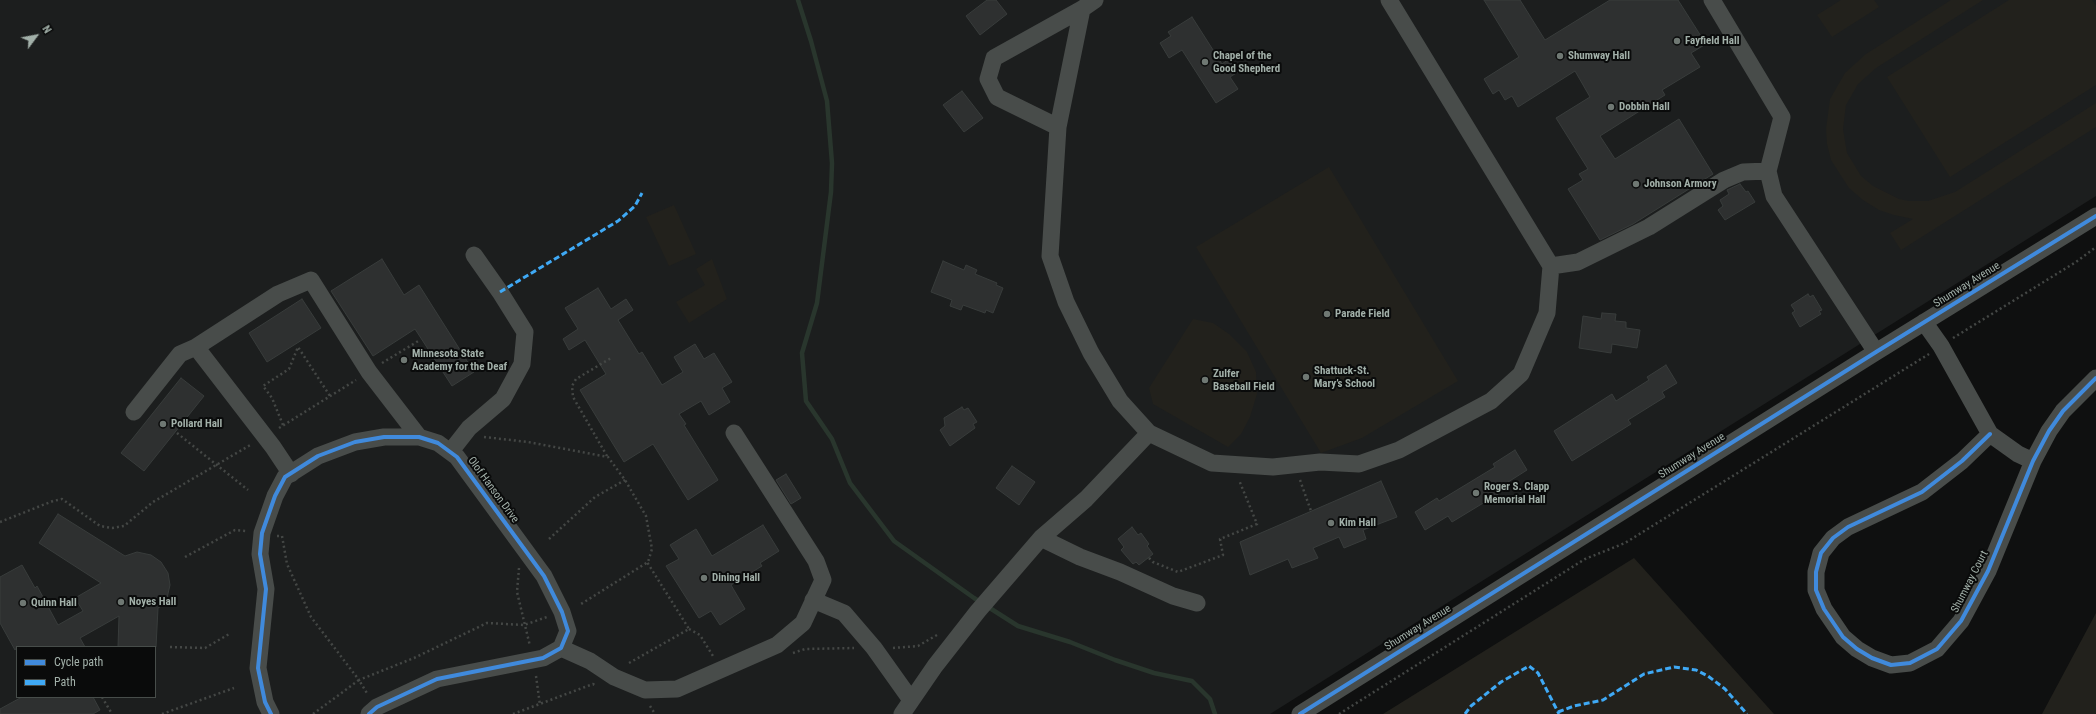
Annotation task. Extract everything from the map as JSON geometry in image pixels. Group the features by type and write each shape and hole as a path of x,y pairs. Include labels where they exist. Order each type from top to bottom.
{"street":[{"path":"1089,4 1058,127 1050,256 1066,302 1091,353 1120,401 1149,433 1212,463 1273,468 1320,462 1359,464 1399,450 1491,401 1521,374 1547,313 1551,266 1389,0"},
{"path":"1712,0 1782,116 1768,171 1774,196 1876,352"},
{"path":"1058,127 997,96 988,79 994,58 1089,4"},
{"path":"1551,266 1578,262 1649,227 1724,180 1743,172 1768,171"},
{"name":"Shumway Avenue","path":"1300,714 1876,352 2096,216"},
{"path":"451,451 469,428 503,399 522,364 525,332 500,292 474,255"},
{"path":"134,412 180,354 196,347 278,294 311,280 419,437"},
{"path":"1924,322 1941,346 1990,434 2018,454 2032,461"},
{"path":"196,347 290,474"},
{"name":"Shumway Court","path":"1990,434 1962,460 1922,492 1848,527 1833,538 1822,553 1816,572 1816,590 1824,609 1833,624 1857,649 1872,658 1891,665 1910,663 1937,649 1961,621 1981,587 2032,461 2048,431 2063,411 2096,378"},
{"path":"369,714 377,707 437,680 543,658 561,648 590,661 614,677 645,690 677,689 722,671 777,645 803,623 823,580 816,561 734,433"},
{"path":"902,714 983,605 1041,538 1086,499 1149,433"},
{"name":"Olof Hanson Drive","path":"271,714 265,702 258,668 266,589 260,554 262,533 275,496 286,477 318,456 355,442 384,437 419,437 438,443 451,451 481,489 544,576 562,612 568,631 561,648"},
{"path":"1041,538 1080,557 1120,572 1173,596 1197,603"},
{"path":"813,600 844,613 874,648 911,700"}],"path":[{"path":"1339,714 1585,559 1625,543 2076,262 2096,248"},
{"path":"0,522 53,501 62,499 100,526 112,528 124,526 153,502 218,465 420,340"},
{"path":"283,425 272,398 263,386 289,370 298,347 330,396"},
{"path":"581,604 647,562 652,549 646,516 625,480 608,457 573,397 572,386 576,379 611,358"},
{"path":"177,433 248,490"},
{"path":"483,437 528,442 608,457"},
{"path":"1149,558 1153,562 1178,572 1223,555 1220,538 1257,524 1237,476"},
{"path":"1299,478 1312,510"},
{"path":"549,539 595,497 625,480"},
{"path":"185,557 234,530 282,536 287,564 311,617 359,680"},
{"path":"529,555 519,563 517,592 524,625 534,660 540,705"},
{"path":"647,562 689,628 700,634 722,671"},
{"path":"314,714 359,680 414,658 487,623 524,625 562,612"},
{"path":"629,663 689,628"},
{"path":"170,647 205,648 231,633"},
{"path":"162,714 234,688"},
{"path":"103,698 112,714"},
{"path":"650,706 655,714"}],"shaded area":[{"path":"0,0 2096,0 2096,196 1270,714 0,714"},
{"path":"1841,0 1874,0 1879,7 1832,37 1817,15"},
{"path":"1951,0 1983,0 1876,68 1858,84 1846,105 1843,129 1847,153 1861,176 1873,186 1899,199 1909,201 1928,201 1955,192 2096,103 2096,127 1901,250 1890,233 1913,219 1879,210 1863,200 1849,188 1831,160 1827,144 1826,129 1830,99 1845,73 1866,54"},
{"path":"2009,0 2092,0 2096,6 2096,85 1950,177 1887,77"},
{"name":"Parade Field","path":"1329,167 1458,381 1362,438 1321,453 1196,247"},
{"path":"674,205 696,254 669,266 646,217"},
{"path":"712,259 727,299 689,323 676,302 705,285 696,269"},
{"name":"Zulfer Baseball Field","path":"1193,319 1213,323 1229,334 1247,352 1256,372 1257,394 1250,417 1241,434 1228,447 1153,404 1149,388"},
{"path":"1634,558 1774,714 1383,714"},
{"path":"2096,613 2096,714 2042,714"}],"building":[{"path":"987,0 996,0 1007,14 980,35 966,16"},
{"path":"1484,0 1520,0 1545,40 1610,0 1678,0 1706,44 1691,53 1700,67 1662,90 1665,95 1600,136 1615,159 1679,119 1713,174 1633,224 1600,240 1568,189 1583,180 1579,174 1588,169 1556,118 1590,97 1575,71 1518,107 1512,96 1505,100 1499,90 1493,94 1484,79 1519,57"},
{"name":"Chapel of the Good Shepherd","path":"1192,17 1222,64 1229,59 1238,72 1230,77 1238,89 1216,103 1182,50 1169,58 1160,43 1171,36 1168,32"},
{"path":"962,91 983,118 964,132 943,105"},
{"path":"1740,184 1746,192 1748,191 1755,202 1725,220 1718,210 1723,206 1720,200 1729,194 1727,190"},
{"path":"382,259 404,295 419,285 474,372 452,386 415,329 373,356 331,291"},
{"path":"943,261 964,270 966,265 977,270 975,274 997,283 996,285 1003,288 993,313 986,310 985,313 963,305 961,310 950,306 952,300 931,292"},
{"path":"598,288 611,309 626,299 633,310 618,320 639,354 642,352 662,385 683,372 674,357 695,344 704,359 714,353 732,382 722,388 730,402 709,415 701,401 679,414 686,424 684,425 718,480 688,500 653,444 624,462 580,390 606,374 585,340 569,350 563,339 578,329 565,308"},
{"path":"1808,294 1810,297 1813,295 1822,310 1819,311 1821,314 1800,327 1792,313 1795,311 1791,305"},
{"path":"302,299 321,328 267,362 249,333"},
{"path":"1602,313 1616,314 1615,321 1626,322 1626,328 1640,330 1637,348 1612,344 1611,353 1579,348 1583,316 1601,319"},
{"path":"1666,365 1677,383 1662,392 1665,397 1628,420 1631,424 1572,461 1554,431 1612,394 1616,401 1649,380 1647,377"},
{"name":"Pollard Hall","path":"181,378 204,396 144,471 121,453"},
{"path":"962,407 964,410 968,408 977,422 973,424 975,428 950,446 940,430 945,426 944,418"},
{"name":"Roger S. Clapp Memorial Hall","path":"1515,450 1527,470 1505,484 1508,488 1452,522 1448,516 1425,530 1415,512 1437,498 1439,501 1495,467 1493,464"},
{"path":"1012,466 1035,482 1019,505 996,488"},
{"path":"786,474 801,498 791,504 776,480"},
{"name":"Kim Hall","path":"1381,481 1397,517 1363,530 1366,539 1344,548 1339,537 1313,548 1318,558 1292,568 1288,559 1250,575 1240,542"},
{"name":"Noyes Hall","path":"58,514 125,556 137,552 151,555 161,562 168,573 170,585 167,598 163,605 158,608 156,647 118,646 119,616 80,638 84,646 16,646 15,650 0,623 0,577 22,565 35,588 37,586 58,625 83,611 75,598 101,583 39,543"},
{"name":"Dining Hall","path":"763,525 779,551 760,563 762,566 731,585 745,609 720,625 711,611 699,618 666,566 679,559 670,545 696,529 712,556"},
{"path":"1132,527 1138,535 1141,533 1149,544 1147,546 1153,554 1139,565 1136,562 1133,564 1121,550 1124,547 1118,539"},
{"path":"20,698 94,698 100,710 93,714 0,714 0,709"}],"waterway":[{"path":"798,0 827,101 832,163 831,192 817,303 802,353 806,401 832,439 850,483 894,541 974,598 1018,626 1070,642 1115,660 1154,673 1192,681 1210,699 1215,714"}],"marked path":[{"path":"500,292 618,221 635,206 642,193"},
{"path":"1465,714 1471,706 1501,682 1529,666 1538,673 1559,714"},
{"path":"1558,712 1574,706 1603,700 1644,674 1674,667 1696,670 1708,676 1725,689 1747,714"}],"cycle path":[{"path":"1300,714 1876,352 2096,216"},
{"path":"1990,434 1962,461 1922,492 1848,527 1833,538 1821,553 1816,572 1816,590 1824,609 1843,637 1857,649 1872,658 1891,665 1910,663 1937,649 1961,621 1988,571 2033,461 2049,431 2063,411 2096,378"},
{"path":"271,714 265,702 258,668 266,589 260,554 262,533 275,496 285,477 318,456 355,442 384,437 419,437 438,443 457,457 544,576 562,612 568,631 561,648 543,658 437,679 377,707 369,714"}],"place":[{"name":"Fayfield Hall","path":"1677,41"},
{"name":"Shumway Hall","path":"1560,56"},
{"name":"Chapel of the Good Shepherd","path":"1205,62"},
{"name":"Dobbin Hall","path":"1611,107"},
{"name":"Johnson Armory","path":"1636,184"},
{"name":"Parade Field","path":"1327,314"},
{"name":"Minnesota State Academy for the Deaf","path":"404,360"},
{"name":"Shattuck-St. Mary’s School","path":"1306,377"},
{"name":"Zulfer Baseball Field","path":"1205,380"},
{"name":"Pollard Hall","path":"163,424"},
{"name":"Roger S. Clapp Memorial Hall","path":"1476,493"},
{"name":"Kim Hall","path":"1331,523"},
{"name":"Dining Hall","path":"704,578"},
{"name":"Noyes Hall","path":"121,602"},
{"name":"Quinn Hall","path":"23,603"}]}
